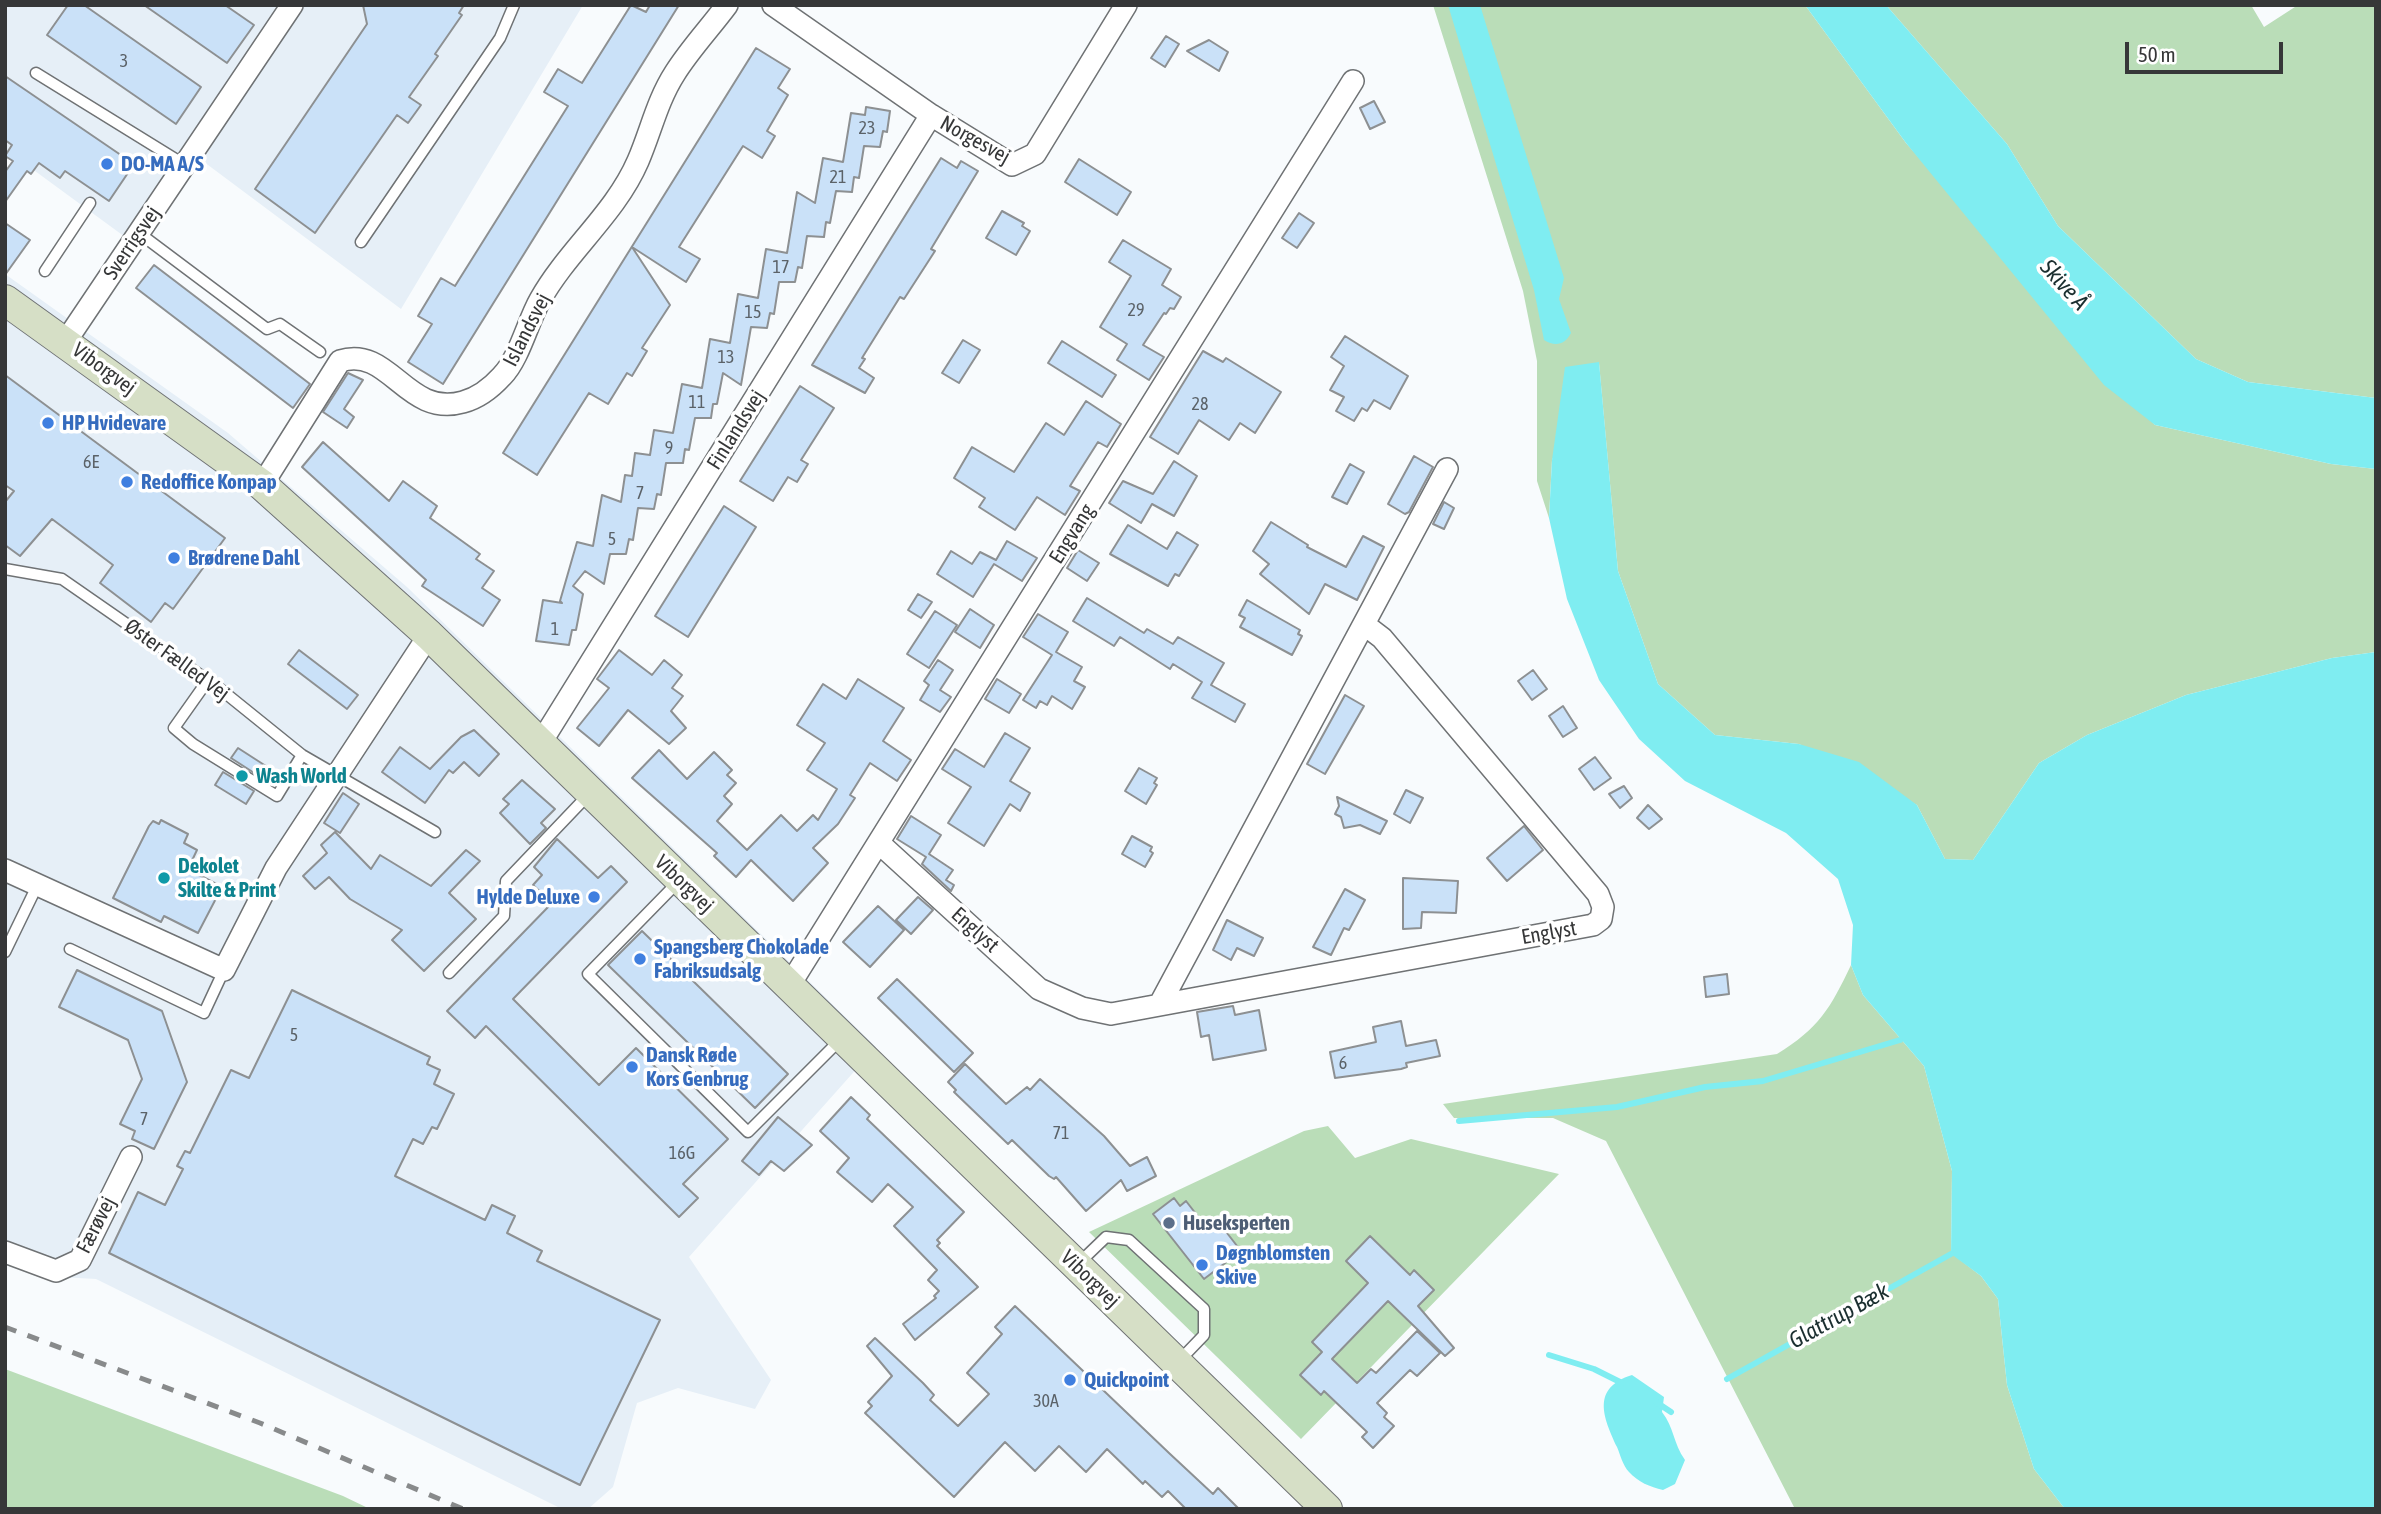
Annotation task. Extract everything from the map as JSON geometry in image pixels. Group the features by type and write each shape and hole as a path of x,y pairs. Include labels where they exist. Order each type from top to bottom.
{"street":[{"name":"Sverrigsvej","path":"66,341 292,5"},
{"name":"Islandsvej","path":"262,485 340,361 354,356 371,359 417,397 443,403 461,402 485,392 505,374 541,299 572,253 616,202 638,160 654,111 675,73 727,5"},
{"name":"Norgesvej","path":"773,5 931,114 1012,165 1035,154 1126,5"},
{"name":"Engvang","path":"789,986 1353,81"},
{"name":"Finlandsvej","path":"540,744 931,114"},
{"name":"Viborgvej","path":"5,300 66,341 262,485 429,635 1327,1509"},
{"path":"1160,1004 1447,469"},
{"name":"Englyst","path":"879,843 1039,989 1082,1008 1111,1014 1593,925 1601,919 1603,907 1598,894 1381,638 1365,625"},
{"path":"5,870 225,971 276,867 429,635"},
{"name":"Færøvej","path":"5,1252 56,1270 80,1260 131,1157"}],"lane":[{"path":"361,242 500,38 514,5"},
{"path":"36,73 185,165"},
{"path":"45,271 90,203"},
{"path":"139,233 267,329 280,324 320,352"},
{"name":"Øster Fælled Vej","path":"5,569 62,579 208,680 302,755 435,832"},
{"path":"208,680 174,728 193,744 277,796 302,755"},
{"path":"449,973 504,916 506,881 590,793"},
{"path":"680,880 587,974 748,1132 842,1038"},
{"path":"5,952 37,886"},
{"path":"70,949 204,1013 225,971"},
{"path":"1076,1265 1106,1237 1129,1240 1204,1309 1205,1335 1177,1363"}],"shaded area":[{"path":"5,5 583,5 401,309 200,159 136,245 5,149"},
{"path":"5,274 228,433 407,587 876,1047 689,1257 771,1380 755,1409 678,1388 637,1403 613,1487 588,1509 562,1509 96,1279 42,1276 5,1263"}],"green space":[{"path":"1433,5 1805,5 1906,143 2155,425 2331,464 2376,469 2376,652 2332,658 2186,695 2087,735 2039,763 1973,860 1945,859 1917,805 1799,744 1715,735 1658,684 1618,571 1599,363 1552,460 1549,518 1537,481 1537,361 1523,291"},
{"path":"1886,5 2251,5 2264,27 2298,5 2376,5 2376,398 2248,382 2196,359 2058,226 2007,144"},
{"path":"1851,965 1863,995 1924,1066 1952,1171 1951,1253 1981,1276 1998,1299 2007,1385 2034,1469 2065,1509 1795,1509 1606,1141 1553,1118 1454,1118 1443,1104 1777,1054 1803,1035 1822,1016"},
{"path":"1328,1126 1355,1158 1411,1139 1559,1174 1301,1439 1089,1232 1304,1131"},
{"path":"5,1369 343,1496 370,1509 5,1509"}],"water":[{"path":"1448,5 1480,5 1564,278 1559,299 1571,333 1559,344 1544,340 1534,290"},
{"name":"Skive Å","path":"1805,5 1886,5 2007,144 2058,226 2196,359 2248,382 2376,398 2376,469 2331,464 2155,425 2104,385 1906,143"},
{"path":"1599,362 1618,571 1658,684 1715,735 1799,744 1859,762 1917,805 1945,859 1973,860 2039,763 2087,735 2186,695 2332,658 2376,652 2376,1509 2065,1509 2034,1469 2007,1385 1998,1299 1981,1276 1951,1254 1952,1171 1924,1066 1863,995 1851,965 1853,925 1838,879 1786,833 1685,781 1639,739 1599,680 1567,599 1549,518 1552,460 1565,367"},
{"path":"1632,1375 1664,1397 1662,1412 1685,1460 1675,1484 1663,1490 1640,1481 1627,1469 1605,1414 1604,1405 1610,1388"}],"building":[{"path":"68,5 84,5 201,87 176,124 47,35"},
{"path":"144,5 225,5 254,25 227,63"},
{"path":"363,5 464,5 459,13 462,15 435,54 438,56 409,97 421,105 408,123 397,115 315,233 255,189 367,24"},
{"path":"631,5 646,12 650,5 679,5 443,384 408,362 432,324 418,316 441,278 455,286 568,106 544,92 558,69 582,83"},
{"path":"1166,36 1179,44 1165,67 1151,58"},
{"path":"1209,40 1228,52 1219,71 1187,51"},
{"path":"756,48 790,69 778,88 788,95 767,131 775,136 762,158 743,146 679,247 700,259 686,282 632,247 670,305 642,348 647,351 632,376 627,373 608,404 589,393 537,475 503,453"},
{"path":"5,76 134,164 109,201 65,171 60,178 39,163 31,174 27,171 5,202 5,172 13,161 5,156 12,145 5,140"},
{"path":"1374,101 1385,122 1370,129 1360,108"},
{"path":"866,107 890,111 887,132 883,131 880,147 864,146 859,178 854,177 852,192 836,191 830,223 826,222 824,237 807,236 802,268 798,267 795,282 779,282 774,314 770,313 767,328 751,327 741,385 723,373 717,404 713,404 711,418 695,418 689,450 685,449 683,463 666,463 661,495 657,494 654,509 638,508 633,540 629,539 626,554 610,554 604,584 585,571 573,586 583,594 576,630 572,630 569,645 536,641 543,600 562,603 560,601 577,542 593,546 602,495 621,502 625,475 632,476 635,453 650,455 654,430 673,433 682,384 702,388 710,339 730,343 738,294 758,298 766,249 787,253 797,192 815,203 823,158 843,162 851,113 865,115"},
{"path":"941,158 957,168 961,161 978,171 931,249 935,251 904,299 900,297 862,358 865,359 859,368 874,378 865,393 812,365"},
{"path":"1079,159 1131,192 1117,215 1065,182"},
{"path":"1002,211 1024,223 1022,226 1030,231 1016,255 986,238"},
{"path":"1299,213 1314,223 1297,248 1282,238"},
{"path":"5,223 30,240 5,275"},
{"path":"1123,240 1171,269 1162,285 1181,297 1174,309 1170,308 1164,313 1143,345 1164,357 1149,380 1117,360 1127,344 1100,327 1131,276 1109,262"},
{"path":"154,265 310,384 293,408 136,288"},
{"path":"1345,336 1408,376 1390,409 1374,400 1367,411 1362,408 1354,421 1336,411 1344,397 1330,390 1344,366 1331,357"},
{"path":"963,340 980,350 959,383 942,373"},
{"path":"1062,341 1116,375 1102,397 1048,363"},
{"path":"1203,351 1223,362 1226,358 1281,392 1255,433 1240,423 1229,440 1199,420 1178,454 1150,437"},
{"path":"348,373 363,380 344,409 354,417 347,428 323,412"},
{"path":"5,375 225,538 173,609 165,603 151,622 100,583 113,565 52,519 20,556 5,545 5,502 14,491 5,485"},
{"path":"800,386 834,408 801,460 808,464 797,482 788,477 773,501 740,481"},
{"path":"1086,401 1121,424 1107,447 1098,442 1070,486 1080,491 1065,515 1037,497 1015,530 979,507 985,498 954,478 972,447 1014,472 1046,423 1064,435"},
{"path":"323,442 389,501 403,481 437,506 430,518 480,554 476,559 494,571 482,588 500,600 483,626 422,586 426,580 302,467"},
{"path":"1414,456 1433,467 1409,512 1405,514 1388,504"},
{"path":"1174,461 1197,476 1174,516 1152,504 1141,523 1109,503 1123,481 1153,494"},
{"path":"1350,464 1364,472 1347,504 1332,497"},
{"path":"1444,502 1454,508 1444,529 1433,524"},
{"path":"724,506 756,527 688,637 655,616"},
{"path":"1271,522 1308,545 1307,547 1346,567 1363,536 1384,547 1357,600 1325,584 1309,614 1260,574 1269,564 1253,551"},
{"path":"1128,525 1167,549 1177,532 1198,545 1179,576 1175,574 1168,586 1110,554"},
{"path":"1007,541 1037,558 1022,581 994,564 973,597 937,574 951,551 972,564 980,552 996,560"},
{"path":"1078,550 1099,563 1087,581 1067,568"},
{"path":"918,594 932,602 921,618 908,610"},
{"path":"1087,598 1144,633 1147,629 1173,644 1178,637 1224,663 1211,685 1245,704 1235,722 1192,698 1202,682 1173,664 1170,669 1120,637 1114,646 1073,621"},
{"path":"1247,600 1300,630 1298,634 1302,636 1292,655 1240,627 1245,618 1239,615"},
{"path":"970,609 994,625 980,648 955,632"},
{"path":"935,611 957,625 929,668 907,654"},
{"path":"1038,614 1068,632 1056,652 1082,667 1074,681 1085,687 1072,709 1052,696 1047,705 1040,701 1036,708 1023,700 1052,655 1023,637"},
{"path":"299,650 358,695 347,709 288,664"},
{"path":"619,650 652,675 664,660 682,675 672,688 683,696 671,711 686,728 669,744 628,710 599,746 577,728 609,688 597,679"},
{"path":"938,660 953,670 940,690 951,697 940,712 920,700 929,685 924,681"},
{"path":"1533,670 1547,689 1532,700 1518,681"},
{"path":"858,679 904,708 883,741 911,760 897,781 870,763 850,795 855,798 838,824 813,848 828,863 793,901 751,860 736,877 714,856 717,853 632,778 659,750 687,779 714,752 732,770 727,775 736,783 724,796 732,804 717,821 747,850 781,815 797,831 813,815 818,820 837,789 807,770 825,743 797,725 823,684 846,699"},
{"path":"997,679 1021,694 1009,713 985,699"},
{"path":"1345,695 1364,706 1325,774 1307,764"},
{"path":"1563,706 1577,728 1563,737 1549,716"},
{"path":"474,730 499,754 479,776 464,762 453,773 449,770 425,803 382,772 400,747 430,769 461,737"},
{"path":"1005,733 1030,748 1010,781 1030,793 1020,811 1010,804 984,846 948,823 971,787 942,769 955,749 984,767"},
{"path":"238,748 269,768 262,778 231,758"},
{"path":"1595,757 1611,778 1594,790 1579,769"},
{"path":"1139,768 1157,778 1154,783 1157,785 1146,804 1125,791"},
{"path":"223,772 254,791 246,804 215,785"},
{"path":"522,780 555,809 541,823 546,828 530,844 500,813 509,804 503,799"},
{"path":"1624,786 1632,798 1620,808 1609,794"},
{"path":"1406,790 1423,798 1410,823 1394,814"},
{"path":"343,793 359,804 340,833 324,823"},
{"path":"1337,797 1387,821 1380,834 1360,825 1344,828 1341,817 1335,814 1339,806"},
{"path":"1648,805 1662,819 1649,829 1637,818"},
{"path":"911,816 941,835 929,854 953,870 946,880 954,885 951,891 922,864 926,857 897,839"},
{"name":"Dekolet Skilte & Print","path":"161,820 188,834 184,843 197,850 188,869 222,887 198,933 164,916 161,922 113,898 149,826 153,821 159,824"},
{"path":"1524,826 1543,850 1507,881 1487,858"},
{"path":"335,832 371,869 380,855 431,886 466,850 480,861 449,893 476,919 424,971 392,940 402,930 350,899 329,877 315,889 303,876 327,853 321,845"},
{"path":"1132,836 1152,847 1150,851 1153,853 1145,867 1122,854"},
{"path":"557,839 598,878 611,866 627,882 513,999 599,1085 636,1048 728,1139 683,1184 698,1198 679,1217 486,1026 475,1038 447,1011 552,903 533,885 542,875 534,867"},
{"path":"1403,878 1458,881 1456,913 1422,912 1421,928 1403,929"},
{"path":"1345,889 1365,900 1349,930 1344,928 1331,955 1313,947"},
{"path":"918,897 933,910 911,934 896,920"},
{"path":"878,906 904,930 870,967 843,942"},
{"path":"1227,920 1263,938 1254,956 1237,948 1231,960 1213,950"},
{"path":"642,931 788,1074 755,1108 608,965"},
{"path":"77,970 162,1011 187,1082 154,1149 132,1139 135,1131 120,1124 142,1079 128,1040 59,1007"},
{"path":"1727,974 1729,994 1706,997 1704,977"},
{"path":"897,979 973,1053 954,1072 878,998"},
{"path":"292,990 430,1057 427,1064 440,1070 434,1084 454,1094 437,1129 432,1127 423,1144 413,1139 395,1176 485,1220 492,1205 515,1216 507,1233 542,1251 537,1261 660,1320 580,1485 109,1253 138,1192 165,1205 183,1169 177,1166 185,1151 190,1153 231,1070 249,1078"},
{"path":"1233,1006 1235,1015 1259,1010 1266,1050 1213,1060 1209,1035 1201,1037 1197,1012"},
{"path":"1401,1021 1406,1046 1436,1040 1440,1056 1406,1063 1407,1067 1401,1069 1335,1078 1330,1052 1376,1042 1373,1027"},
{"path":"965,1064 1006,1104 1027,1087 1030,1090 1040,1079 1104,1136 1130,1166 1147,1157 1156,1176 1127,1191 1121,1180 1086,1211 1056,1177 1054,1179 1049,1176 1012,1140 1008,1144 954,1092 956,1090 948,1082"},
{"path":"851,1097 870,1115 867,1119 964,1212 937,1240 940,1243 937,1246 978,1287 915,1340 903,1324 936,1298 934,1296 939,1291 928,1280 937,1270 894,1226 913,1207 888,1184 872,1202 837,1172 849,1158 820,1131"},
{"path":"778,1117 812,1145 784,1171 771,1161 759,1175 742,1161"},
{"path":"1174,1198 1180,1206 1186,1201 1210,1232 1220,1224 1241,1251 1204,1279 1153,1214"},
{"path":"1370,1236 1410,1275 1414,1270 1434,1290 1418,1306 1454,1348 1445,1356 1388,1301 1332,1359 1357,1383 1371,1369 1376,1373 1417,1331 1440,1353 1417,1376 1410,1370 1377,1403 1387,1413 1384,1417 1394,1426 1373,1448 1362,1437 1367,1432 1324,1391 1321,1395 1300,1375 1322,1352 1312,1342 1368,1283 1346,1261"},
{"path":"1015,1306 1213,1494 1218,1488 1239,1509 1186,1509 1168,1491 1162,1497 1145,1481 1143,1484 1107,1449 1086,1472 1059,1446 1035,1471 1005,1442 954,1497 865,1413 872,1406 868,1402 892,1376 867,1346 875,1338 923,1383 934,1395 930,1400 958,1426 989,1394 967,1373 1002,1334 995,1327"}],"waterway":[{"path":"1459,1121 1617,1107 1705,1087 1763,1081 1900,1040"},
{"name":"Glattrup Bæk","path":"1727,1379 1951,1254"},
{"name":"Glattrup Bæk","path":"1549,1355 1594,1369 1622,1383"},
{"name":"Glattrup Bæk","path":"1656,1402 1671,1412"}],"railway":[{"path":"5,1327 260,1423 463,1509"}],"place":[{"name":"DO-MA A/S","path":"107,164"},
{"name":"HP Hvidevare","path":"48,423"},
{"name":"Redoffice Konpap","path":"127,482"},
{"name":"Brødrene Dahl","path":"174,558"},
{"name":"Wash World","path":"242,776"},
{"name":"Dekolet Skilte & Print","path":"164,878"},
{"name":"Hylde Deluxe","path":"594,897"},
{"name":"Spangsberg Chokolade Fabriksudsalg","path":"640,959"},
{"name":"Dansk Røde Kors Genbrug","path":"632,1067"},
{"name":"Huseksperten","path":"1169,1223"},
{"name":"Døgnblomsten Skive","path":"1202,1265"},
{"name":"Quickpoint","path":"1070,1380"}]}
